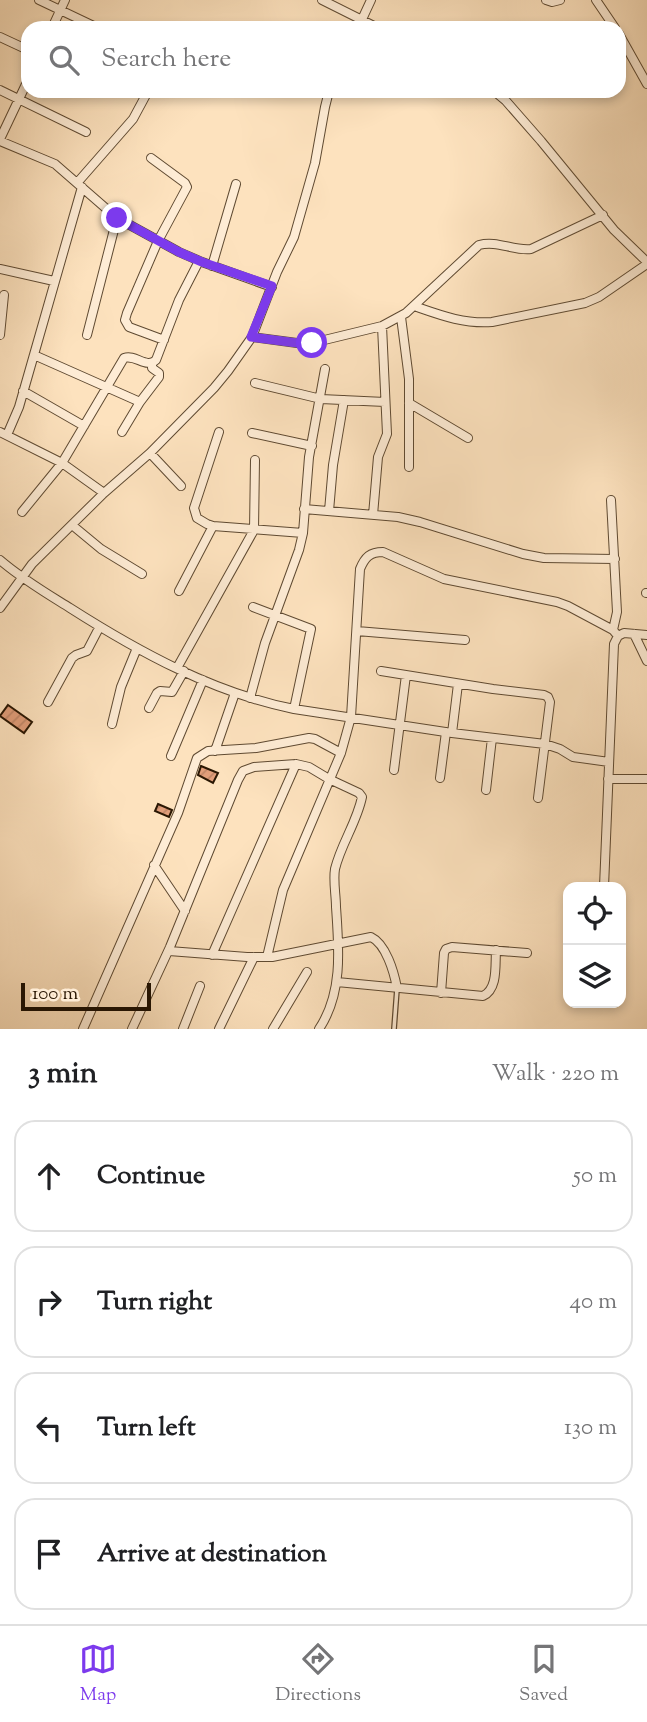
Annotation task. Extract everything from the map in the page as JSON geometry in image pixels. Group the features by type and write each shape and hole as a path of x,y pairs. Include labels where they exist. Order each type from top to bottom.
{"street":[{"path":"39,0 83,21"},
{"path":"55,21 65,0"},
{"path":"322,0 359,21"},
{"path":"361,21 371,0"},
{"path":"546,0 560,0"},
{"path":"596,0 610,21"},
{"path":"0,37 21,47"},
{"path":"626,45 647,84"},
{"path":"0,90 86,132"},
{"path":"21,95 0,140 55,164 117,218 158,241 199,261 272,286"},
{"path":"104,493 62,463 4,433 19,407 80,185 126,127 144,98"},
{"path":"0,608 32,564 214,388 251,337 294,237 315,163 327,98"},
{"path":"414,306 451,319 492,322 585,303 599,297 647,263 614,230 502,98"},
{"path":"151,158 187,185 158,241 125,320 129,327 164,340"},
{"path":"212,266 236,184"},
{"path":"251,337 312,343 382,326 401,317 479,245 493,243 531,249 603,215"},
{"path":"87,335 117,218"},
{"path":"22,512 62,463 124,358 130,356 147,364 156,360 179,300 199,261"},
{"path":"0,269 54,281"},
{"path":"0,335 4,295"},
{"path":"401,317 409,379 409,467"},
{"path":"373,515 378,457 387,434 382,326"},
{"path":"34,355 140,402"},
{"path":"122,432 159,377 159,373 152,368 152,363"},
{"path":"250,698 265,643 303,533 312,446 325,369"},
{"path":"255,383 321,399 386,402"},
{"path":"23,391 84,426"},
{"path":"329,511 333,465 344,400"},
{"path":"409,403 468,438"},
{"path":"219,432 194,508 195,515 200,521 213,526 303,533"},
{"path":"252,433 312,446"},
{"path":"149,453 181,486"},
{"path":"149,708 157,693 172,692 254,530 255,460"},
{"path":"604,882 617,612 611,500"},
{"path":"304,509 420,522 523,554 562,559 615,559"},
{"path":"72,525 101,549 142,574"},
{"path":"178,591 213,526"},
{"path":"267,957 283,890 341,753 351,717 360,569 367,556 374,552 383,552 444,579 557,602 615,633 647,635"},
{"path":"0,560 21,578 99,628 181,670 250,698 294,709 449,733 545,744 573,757 609,762"},
{"path":"253,607 311,630 294,709"},
{"path":"48,702 72,658 87,651 99,628"},
{"path":"357,631 465,640"},
{"path":"634,634 647,661"},
{"path":"112,724 121,687 137,648"},
{"path":"381,671 548,697 550,702 538,798"},
{"path":"394,770 406,676"},
{"path":"171,756 203,680"},
{"path":"440,779 458,684"},
{"path":"215,751 235,693"},
{"path":"83,1029 178,813 195,761 201,754 256,748 309,738 341,753"},
{"path":"486,790 492,738"},
{"path":"212,955 296,764"},
{"path":"132,1029 169,951 240,775 254,767 296,764 309,767 362,797 336,867 339,944 337,982 331,1009 319,1029"},
{"path":"608,779 647,779"},
{"path":"154,865 185,911"},
{"path":"169,951 267,957 371,937 392,967 397,988"},
{"path":"440,993 446,949 452,947 527,953"},
{"path":"337,982 483,996 493,987 496,950"},
{"path":"219,1029 254,957"},
{"path":"274,1029 307,972"},
{"path":"183,1029 200,986"}],"lane":[{"path":"394,1029 397,988"}],"building":[{"path":"8,705 32,722 24,733 0,716"},
{"path":"201,766 218,773 213,783 198,775"},
{"path":"158,804 172,810 169,817 155,811"}],"route":[{"path":"117,218 179,252 272,286 251,337 312,343"}]}
